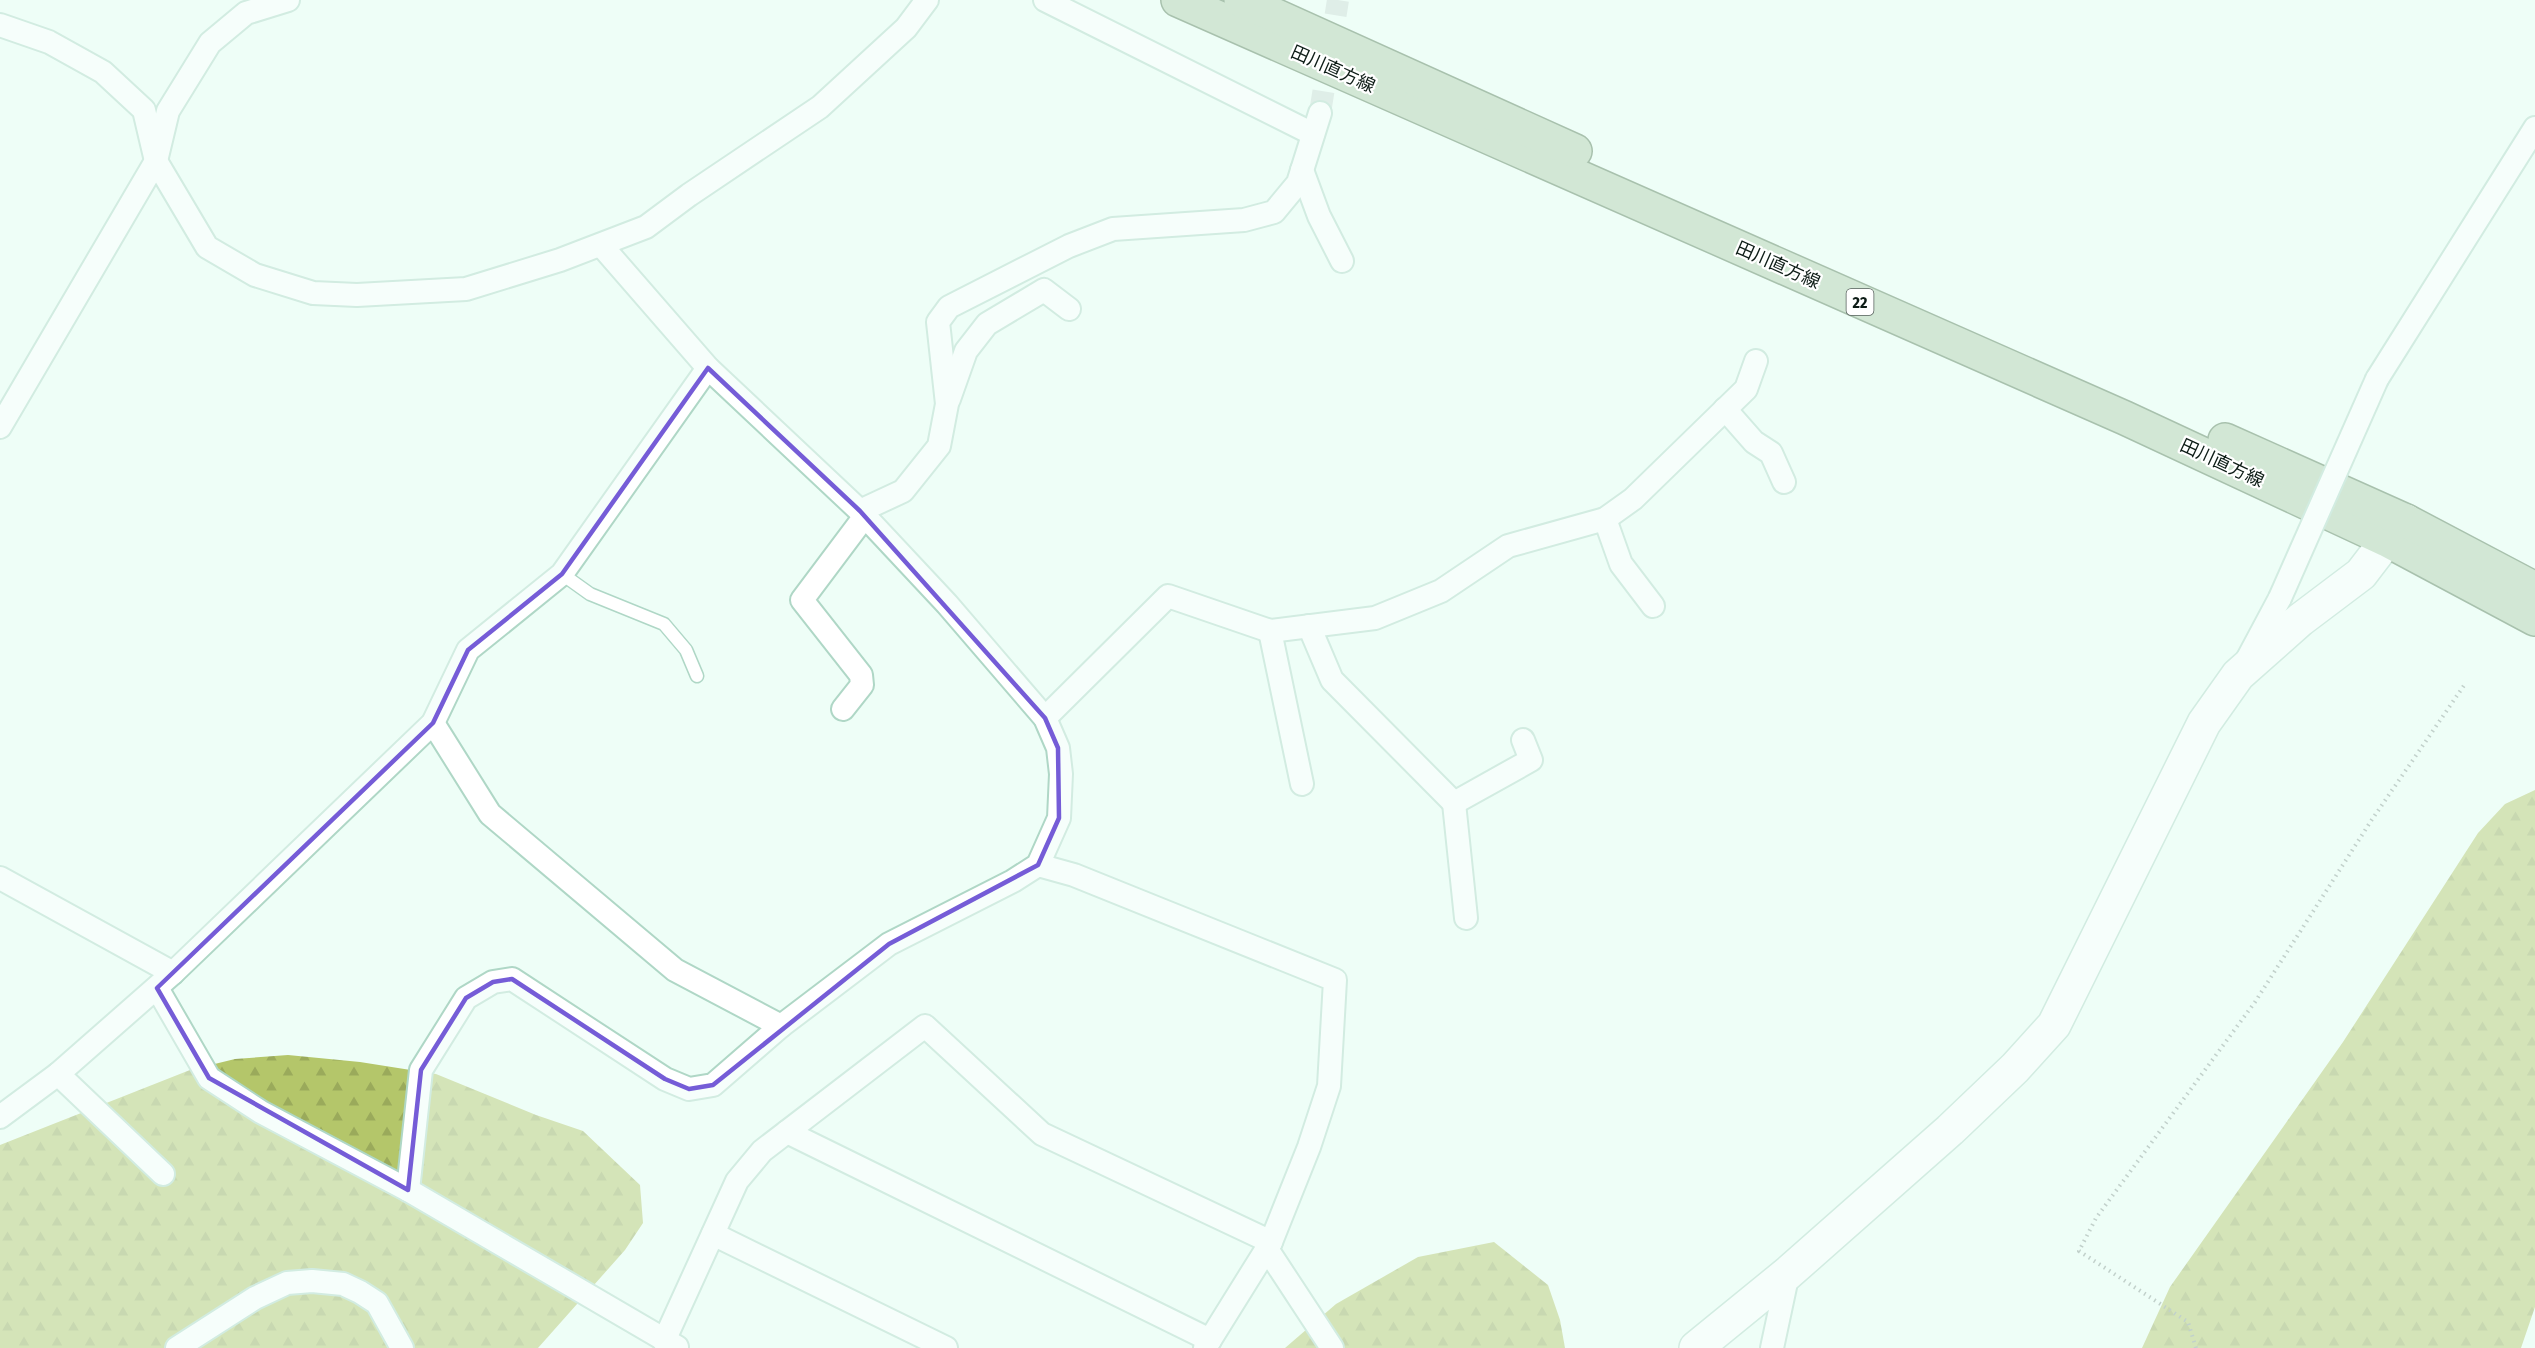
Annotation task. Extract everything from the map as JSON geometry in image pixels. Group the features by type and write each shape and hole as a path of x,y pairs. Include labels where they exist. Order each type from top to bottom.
{"main road":[{"name":"田川直方線","path":"1178,0 2125,418 2535,589"},
{"name":"田川直方線","path":"1241,0 2396,531 2535,619"}],"street":[{"path":"0,427 156,161 168,111 210,43 246,13 288,0"},
{"path":"0,25 49,42 103,72 144,110 156,161 207,247 255,275 313,293 357,296 466,289 601,245 646,227 689,195 820,107 906,28 927,0"},
{"path":"947,404 938,322 949,307 1069,246 1113,229 1244,220 1275,212 1298,183 1317,123 1045,0"},
{"path":"1696,1348 1788,1273 1950,1130 2015,1068 2054,1024 2204,723 2238,675 2280,598 2377,379 2535,128"},
{"path":"1302,170 1319,216 1342,261"},
{"path":"408,1190 421,1070 466,998 493,982 512,979 665,1079 689,1089 713,1085 781,1026 889,944 1013,881 1038,865 1059,818 1061,774 1058,748 1046,717 863,514 708,368 601,245"},
{"path":"843,709 862,685 861,675 802,600 863,514 903,490 939,446 947,404 966,351 987,324 1044,290 1070,309"},
{"path":"1046,717 1168,597 1270,631 1375,618 1441,591 1508,546 1605,519 1633,499 1746,389 1756,361"},
{"path":"0,1117 58,1074 165,980 433,723 468,650 562,574 708,368"},
{"path":"1725,409 1754,442 1771,453 1784,482"},
{"path":"1605,519 1621,564 1653,606"},
{"path":"2238,675 2300,620 2361,574 2396,531"},
{"path":"1309,626 1332,680 1454,803 1466,918"},
{"path":"1270,631 1302,784"},
{"path":"433,723 490,814 675,970 781,1026"},
{"path":"1454,803 1531,760 1523,740"},
{"path":"787,1132 1207,1344 1269,1246 1309,1148 1329,1086 1335,980 1074,875 1038,865"},
{"path":"0,878 165,980 209,1078 261,1112 408,1190 673,1346 713,1234 737,1180 762,1151 925,1026 1042,1134 1269,1246 1332,1348"},
{"path":"58,1074 163,1174"},
{"path":"713,1234 946,1348"},
{"path":"1772,1348 1788,1273"},
{"path":"177,1348 255,1298 287,1283 312,1281 343,1284 377,1303 402,1348"}],"lane":[{"path":"562,574 590,594 664,624 686,650 697,676"}],"path":[{"path":"2196,1348 2188,1322 2079,1251 2096,1218 2255,1002 2371,821 2465,684"}],"highlighted area":[{"path":"708,368 860,511 1045,718 1058,748 1059,818 1038,865 889,944 713,1085 689,1089 665,1079 512,979 493,982 466,998 421,1070 408,1190 209,1078 157,988 433,723 468,650 562,574"}],"green space":[{"path":"2535,790 2535,1307 2521,1348 2142,1348 2170,1287 2343,1042 2478,833 2505,804"},
{"path":"288,1055 360,1062 436,1074 536,1115 583,1131 640,1185 643,1223 625,1250 538,1348 0,1348 0,1145 190,1070 235,1059"},
{"path":"1494,1242 1548,1285 1560,1320 1565,1348 1285,1348 1336,1304 1418,1257"}],"tunnel":[{"path":"1320,113 1338,0"}]}
